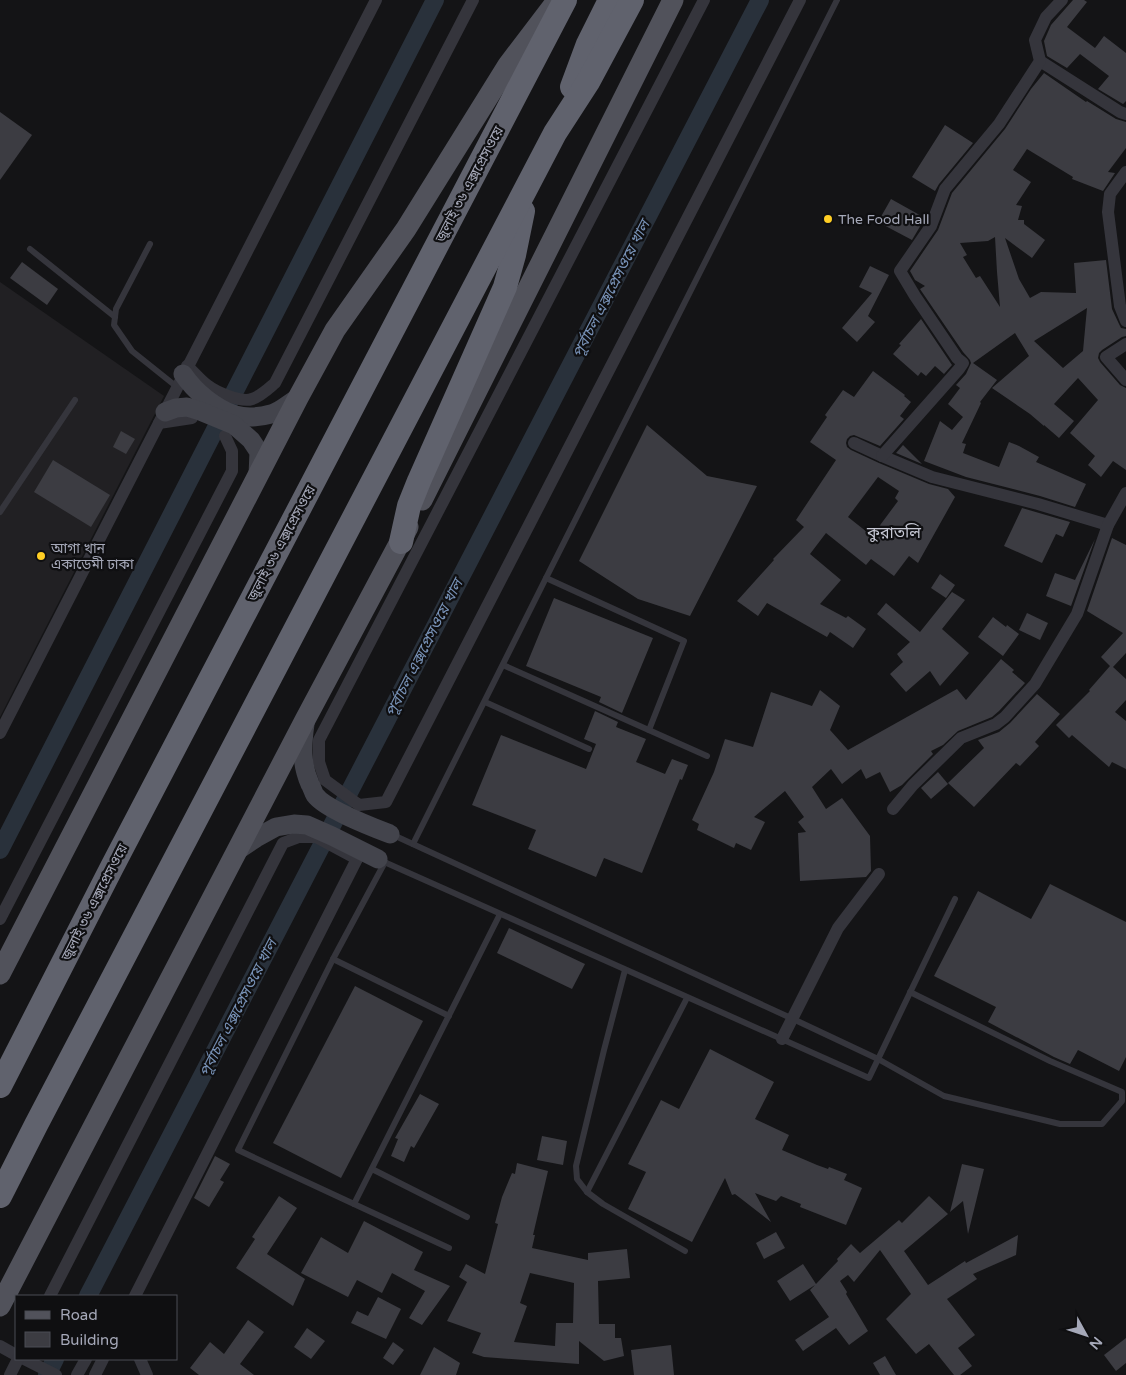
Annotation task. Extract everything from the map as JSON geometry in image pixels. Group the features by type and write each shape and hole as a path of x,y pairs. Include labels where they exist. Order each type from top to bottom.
{"highway":[{"name":"জুলাই ৩৬ এক্সপ্রেসওয়ে","path":"0,1086 112,867 565,0"},
{"path":"555,133 588,44 610,0"},
{"path":"0,1196 532,176 555,133 588,82 632,0"},
{"path":"401,542 409,506 418,481 505,286 532,176"}],"main road":[{"path":"0,974 335,330 406,229 508,65 558,0"},
{"path":"0,1306 305,720 401,542 674,0"}],"street":[{"path":"0,733 166,414 376,0"},
{"path":"184,378 208,386 223,394 250,400 275,383 472,0"},
{"path":"704,0 319,740 319,762 325,780 359,805 386,802 800,0"},
{"path":"1062,0 1046,17 1035,40 1040,61 1126,114"},
{"path":"882,456 963,364 915,296 900,271 931,226 945,189 999,124 1040,61"},
{"path":"1126,172 1110,194 1108,212 1120,306 1126,321"},
{"path":"1126,344 1106,356 1126,380"},
{"path":"184,378 212,403 236,415 255,417 273,414 298,398"},
{"path":"166,414 187,407 234,425 251,440 259,452 258,475"},
{"path":"166,414 192,418"},
{"path":"0,919 232,471 232,451 225,436"},
{"path":"854,443 932,477 1038,504 1108,525"},
{"path":"893,808 913,785 961,738 996,724 1005,717 1035,684 1077,614 1108,525 1126,493"},
{"path":"305,720 302,745 303,761 306,775 315,795 326,805 390,834"},
{"path":"50,1295 280,835 294,824 307,826 332,836 359,855 382,861"},
{"path":"238,850 256,838 280,835"},
{"path":"136,1295 359,855"},
{"path":"782,1039 838,928 880,874"},
{"path":"0,1346 15,1354"},
{"path":"10,1375 18,1360"},
{"path":"26,1360 56,1375"},
{"path":"77,1375 85,1360"},
{"path":"95,1375 102,1360"},
{"path":"140,1360 147,1375"}],"lane":[{"path":"413,844 837,0"},
{"path":"150,244 116,308 114,325 132,351 184,378"},
{"path":"30,249 115,317"},
{"path":"0,512 75,400"},
{"path":"546,578 684,641 649,730"},
{"path":"503,665 707,756"},
{"path":"484,702 589,749"},
{"path":"390,834 878,1059 944,1096 1060,1124 1102,1124 1122,1101 1122,1092 1050,1061 910,992"},
{"path":"449,1248 238,1150 382,861 869,1078 955,899"},
{"path":"354,1204 500,914"},
{"path":"333,959 449,1016"},
{"path":"625,970 576,1166 577,1179 587,1192 603,1204 685,1250"},
{"path":"587,1192 687,998"},
{"path":"372,1169 467,1217"}],"shaded area":[{"name":"আগা খান একাডেমী ঢাকা","path":"0,282 164,396 0,717"}],"building":[{"path":"1073,0 1084,0 1087,2 1067,27 1095,48 1104,36 1126,53 1126,101 1123,104 1098,89 1109,76 1080,54 1067,68 1047,56 1044,41 1051,25"},
{"path":"1044,73 1086,102 1116,119 1126,122 1126,148 1108,172 1115,173 1103,191 1072,179 1073,177 1027,149 1013,170 1031,182 1016,205 1022,206 1018,220 1024,220 1024,224 1045,240 1032,258 1005,238 1019,279 1030,298 1041,292 1076,293 1074,263 1106,260 1112,309 1121,328 1126,329 1126,336 1102,350 1098,358 1120,385 1126,388 1126,470 1113,461 1101,477 1088,465 1095,456 1070,433 1098,400 1078,378 1054,404 1074,421 1059,438 1030,414 992,388 1029,356 1015,333 973,363 997,380 980,402 962,443 966,444 963,453 999,467 1009,442 1019,446 1039,457 1036,462 1086,484 1075,507 966,477 924,461 940,421 952,430 963,417 948,404 960,388 956,385 966,374 971,363 920,289 925,286 915,280 910,271 938,230 952,193 1005,129 1031,89","holes":["995,237 997,272 1000,307 980,276 976,278 963,257 967,255 960,243 988,241","1087,308 1083,351 1063,368 1034,341"]},
{"path":"0,112 32,135 0,180"},
{"path":"945,125 973,143 935,191 912,177"},
{"path":"891,199 925,218 912,240 878,222"},
{"path":"22,262 58,289 47,305 10,278"},
{"path":"870,266 889,275 868,316 875,322 857,342 842,328 872,293 859,287"},
{"path":"921,319 952,365 944,374 935,366 926,376 921,372 918,376 893,354 901,345 899,344"},
{"path":"873,371 905,395 911,402 900,416 904,419 880,446 854,435 847,439 847,447 929,484 948,489 955,497 918,563 909,556 894,576 871,559 866,565 826,533 810,554 841,580 820,604 846,618 848,616 866,629 853,648 830,632 827,637 767,603 758,616 737,601 773,559 804,527 796,520 836,460 810,442 827,417 825,415 843,390 854,397","holes":["878,477 899,491 895,498 898,501 872,536 848,517"]},
{"path":"647,425 707,476 757,486 690,616 638,599 579,561"},
{"path":"121,431 135,439 126,454 113,447"},
{"path":"903,445 922,464 896,453"},
{"path":"53,460 110,495 91,527 34,492"},
{"path":"1022,508 1070,522 1063,537 1056,534 1042,563 1004,546"},
{"path":"1112,538 1126,545 1126,653 1113,667 1126,679 1126,700 1115,712 1126,721 1126,769 1112,762 1109,767 1072,735 1069,738 1056,725 1090,691 1110,666 1101,657 1123,633 1087,611"},
{"path":"1095,539 1071,606 1046,596 1055,573 1075,580"},
{"path":"940,574 955,585 946,598 931,588"},
{"path":"952,592 965,600 942,629 969,653 940,686 930,671 906,692 890,674 903,662 897,654 910,642 877,614 886,603 920,632"},
{"path":"554,598 653,638 622,713 599,702 601,697 526,666"},
{"path":"1027,613 1048,623 1040,640 1019,630"},
{"path":"993,617 1019,634 1003,656 978,637"},
{"path":"1001,659 1025,683 992,717 958,731 943,745 931,751 933,754 902,785 890,792 880,772 866,779 861,769 842,784 831,769 812,787 826,809 842,798 870,836 871,871 866,877 800,881 798,833 806,832 798,822 804,817 785,791 754,817 765,822 751,850 736,843 734,848 697,830 699,824 692,820 714,772 725,739 753,747 771,692 812,706 820,690 840,706 830,730 848,750 957,689 966,700"},
{"path":"1037,694 1060,714 1035,742 1039,746 1020,766 1016,763 974,807 948,783 984,748 978,740 999,732"},
{"path":"595,711 618,722 616,727 646,739 636,762 665,774 672,759 688,765 682,780 680,779 642,873 604,858 596,877 528,849 536,830 472,805 501,735 586,769 596,744 584,739"},
{"path":"938,772 948,784 931,799 921,788"},
{"path":"1050,884 1126,922 1126,1057 1119,1071 1078,1050 1070,1064 1054,1057 988,1022 996,1007 934,976 978,891 1031,919"},
{"path":"509,928 585,964 572,989 497,953"},
{"path":"355,986 423,1021 341,1178 273,1143"},
{"path":"710,1049 774,1082 755,1119 789,1135 782,1150 817,1165 828,1169 829,1167 847,1174 844,1180 862,1188 846,1225 800,1207 801,1204 781,1196 776,1201 755,1193 771,1222 735,1194 732,1195 725,1178 692,1242 628,1209 646,1172 628,1164 661,1100 679,1109"},
{"path":"420,1094 439,1104 414,1148 411,1146 404,1162 391,1156 398,1139 395,1138"},
{"path":"542,1136 567,1141 563,1165 537,1160"},
{"path":"215,1156 230,1164 220,1180 224,1182 209,1207 194,1198"},
{"path":"517,1163 548,1171 533,1235 535,1235 532,1248 588,1260 588,1253 627,1249 630,1278 598,1281 599,1324 615,1324 615,1338 621,1338 624,1356 604,1361 579,1341 579,1364 484,1357 472,1353 481,1333 447,1321 467,1282 459,1277 466,1264 485,1274 498,1224 495,1223 502,1197 512,1173 515,1174","holes":["530,1273 574,1283 573,1323 556,1323 555,1346 514,1342 527,1306 520,1303"]},
{"path":"962,1164 984,1169 968,1234 963,1201 950,1212"},
{"path":"279,1196 297,1208 267,1254 305,1279 293,1306 236,1268 255,1239 252,1237"},
{"path":"929,1196 948,1214 904,1251 928,1285 965,1261 966,1263 1018,1235 1016,1255 973,1274 977,1279 947,1299 975,1335 958,1348 972,1366 960,1375 954,1375 929,1344 916,1354 886,1319 911,1294 880,1250 854,1282 848,1275 840,1281 868,1331 849,1345 836,1328 803,1351 795,1340 829,1317 810,1290 815,1285 790,1301 777,1281 803,1264 816,1284 851,1244 860,1253 899,1220 902,1223"},
{"path":"364,1221 423,1252 414,1270 450,1286 422,1325 409,1318 425,1291 392,1273 382,1293 357,1280 348,1297 301,1273 321,1237 348,1253"},
{"path":"776,1232 785,1248 764,1259 756,1243"},
{"path":"378,1297 401,1309 386,1339 351,1323 357,1311 368,1316"},
{"path":"248,1320 264,1332 240,1364 254,1375 199,1375 190,1368 210,1342 224,1354"},
{"path":"307,1328 325,1341 311,1359 294,1347"},
{"path":"1126,1338 1126,1363 1116,1371 1104,1355"},
{"path":"393,1342 404,1350 393,1365 383,1358"},
{"path":"671,1345 674,1375 634,1375 631,1350"},
{"path":"434,1347 460,1363 456,1375 420,1375"},
{"path":"885,1356 896,1375 880,1375 873,1363"}],"waterway":[{"name":"পূর্বাচল এক্সপ্রেসওয়ে খাল","path":"0,850 435,0"},
{"name":"পূর্বাচল এক্সপ্রেসওয়ে খাল","path":"89,1295 760,0"},
{"name":"পূর্বাচল এক্সপ্রেসওয়ে খাল","path":"47,1375 54,1360"}],"place":[{"name":"The Food Hall","path":"828,219"},
{"name":"আগা খান একাডেমী ঢাকা","path":"41,556"}],"district":[{"name":"কুরাতলি","path":"894,532"}]}
